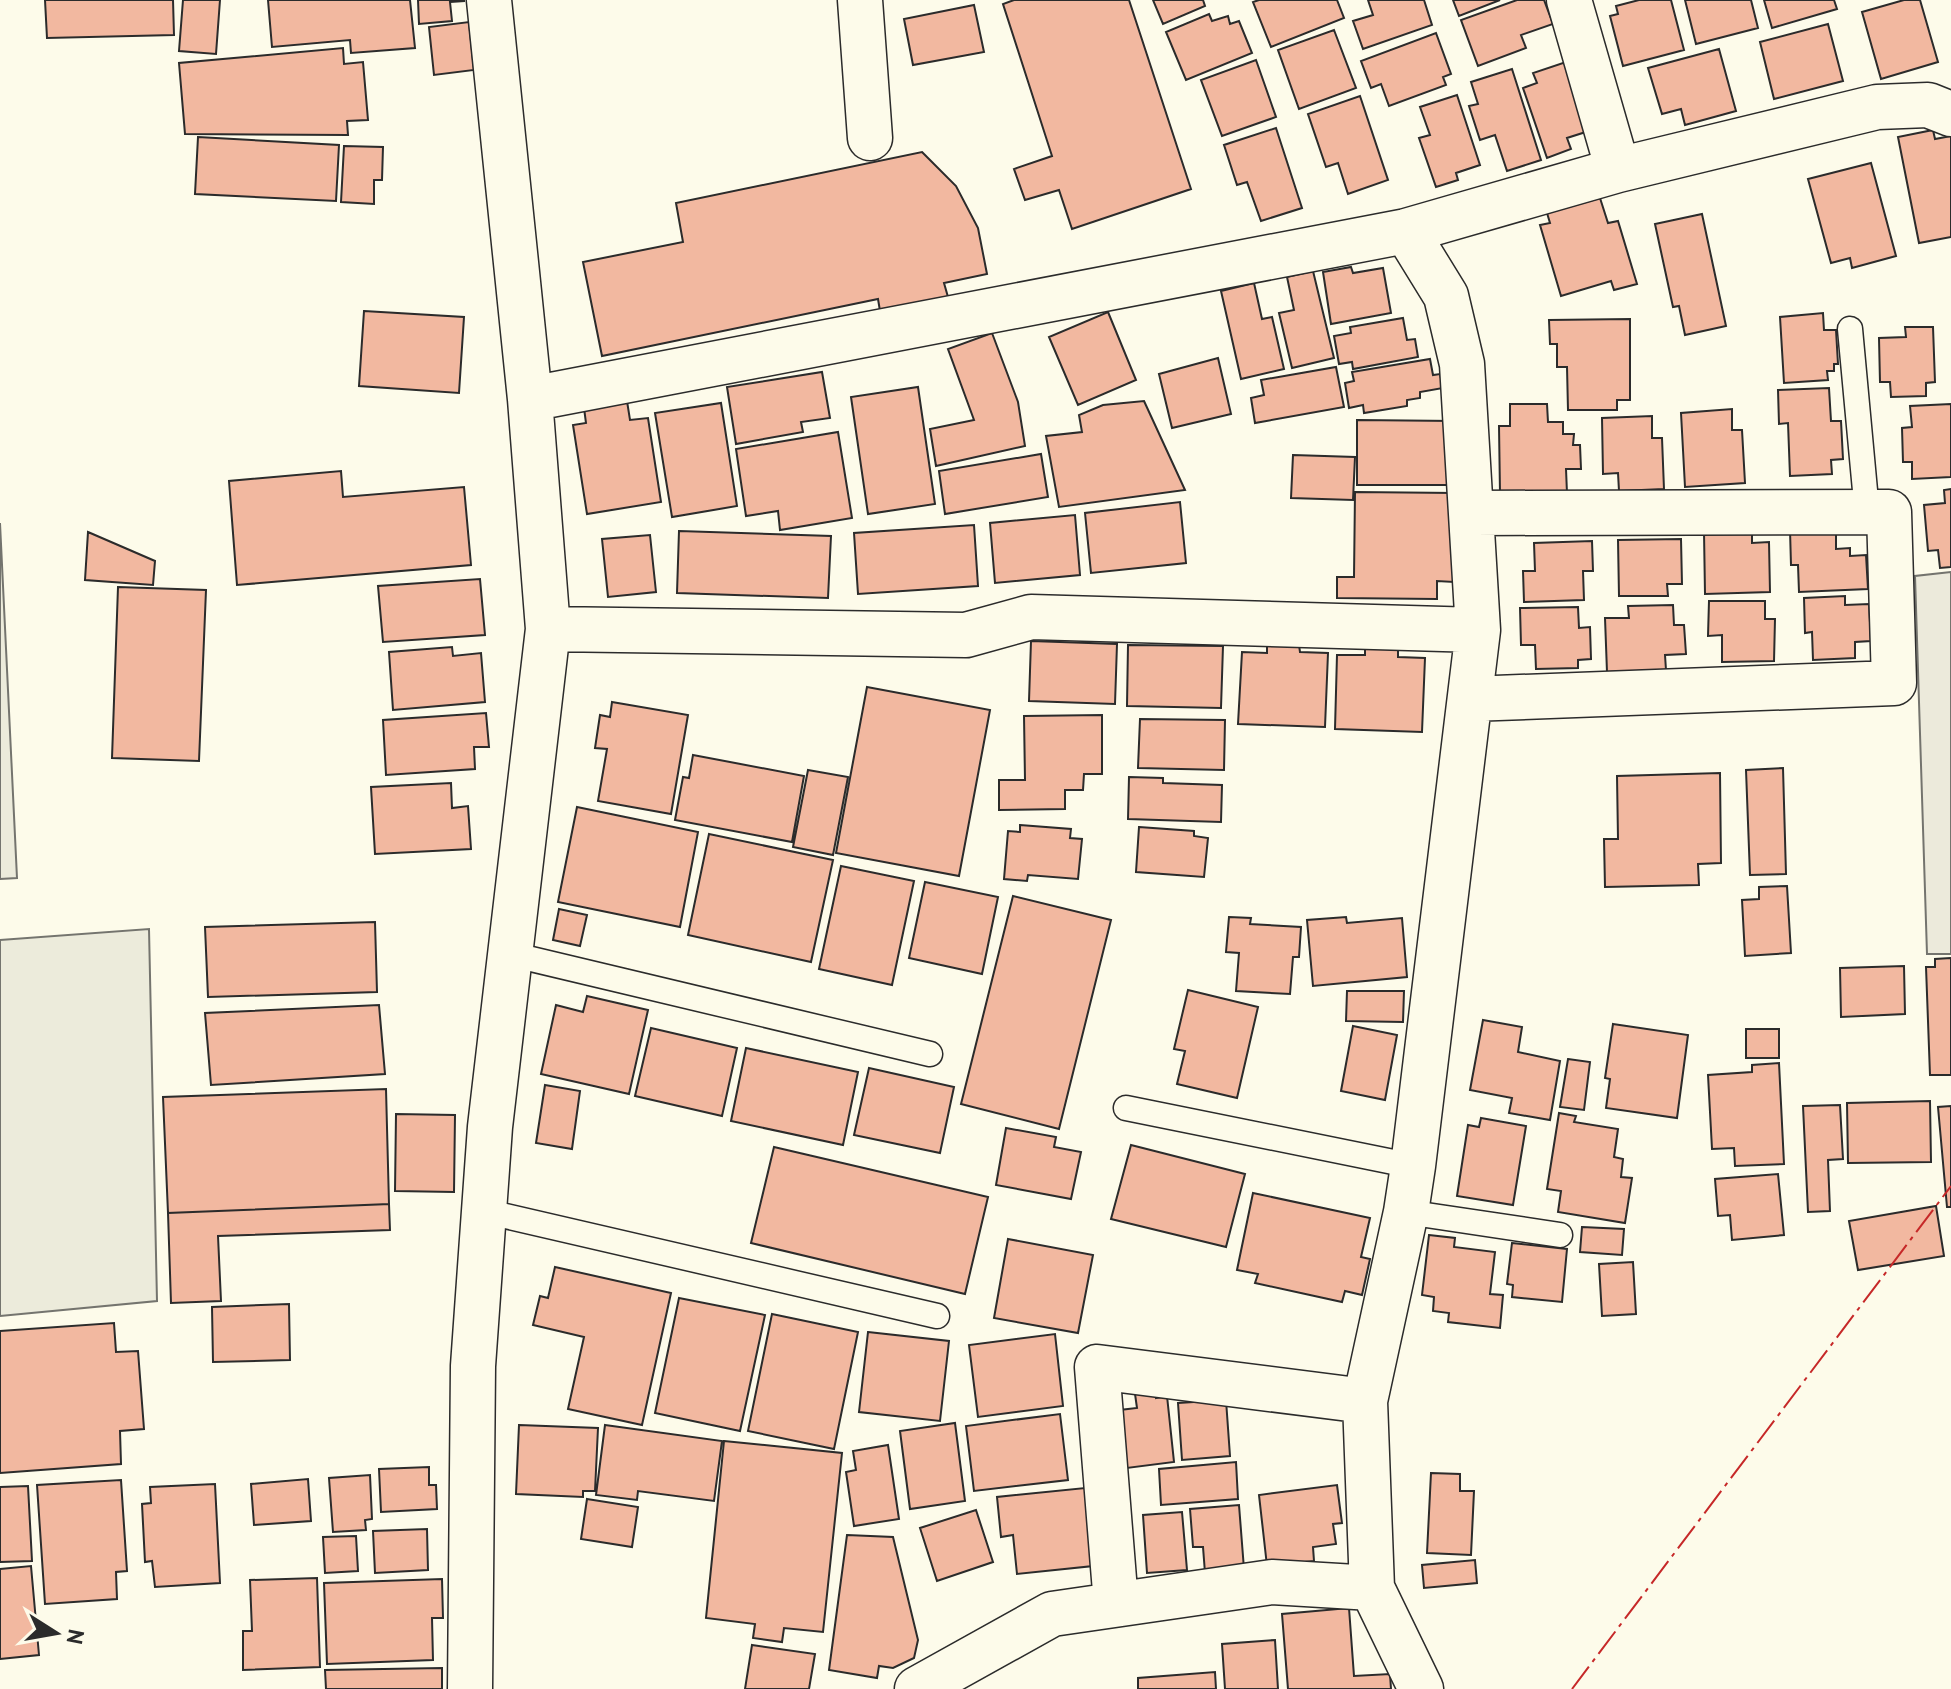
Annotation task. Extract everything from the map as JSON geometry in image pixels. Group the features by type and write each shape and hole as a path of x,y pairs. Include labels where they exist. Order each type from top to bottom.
{"street":[{"path":"470,1689 473,1366 490,1127 548,629 530,399 489,0"},
{"path":"860,0 870,138"},
{"path":"1571,1 1618,170"},
{"path":"530,399 1406,231 1618,170 1877,107 1928,105 1951,114"},
{"path":"1406,231 1446,296 1462,364 1478,630 1413,1166 1365,1401 1372,1588 1421,1689"},
{"path":"1470,699 1894,683 1889,512 1473,513"},
{"path":"548,629 966,635 1031,617 1478,630"},
{"path":"1116,1604 1097,1367 1365,1401"},
{"path":"917,1689 1052,1614 1272,1582 1372,1588"}],"lane":[{"path":"1850,329 1867,512"},
{"path":"510,954 930,1054"},
{"path":"1126,1108 1413,1166"},
{"path":"484,1211 937,1316"},
{"path":"1406,1212 1560,1235"}],"shaded area":[{"path":"0,523 17,878 0,879"},
{"path":"1951,572 1951,954 1927,954 1915,576"},
{"path":"149,929 157,1301 0,1316 0,940"}],"building":[{"path":"45,0 173,0 174,35 47,38"},
{"path":"183,0 220,0 216,54 179,51"},
{"path":"268,0 410,0 415,48 351,53 350,40 272,47"},
{"path":"418,0 464,1 450,2 452,21 419,24"},
{"path":"1014,0 1129,0 1191,189 1072,229 1059,190 1025,200 1014,169 1052,156 1003,4"},
{"path":"1153,0 1203,0 1205,6 1163,24"},
{"path":"1337,0 1344,18 1271,47 1253,2"},
{"path":"1368,0 1424,0 1432,25 1363,49 1353,21 1373,15"},
{"path":"1453,0 1500,0 1459,16"},
{"path":"1517,0 1544,0 1553,24 1521,35 1526,48 1478,66 1461,20"},
{"path":"1639,0 1671,0 1684,50 1623,66 1610,16 1618,14 1616,6"},
{"path":"1685,0 1751,0 1758,28 1696,44"},
{"path":"1764,0 1834,0 1837,9 1772,28"},
{"path":"1904,0 1920,0 1938,62 1881,79 1862,12"},
{"path":"974,5 984,52 913,65 904,19"},
{"path":"1209,14 1212,21 1228,16 1230,24 1239,21 1252,53 1186,80 1166,32"},
{"path":"469,22 474,70 434,75 429,27"},
{"path":"1828,24 1843,81 1774,99 1760,42"},
{"path":"1334,30 1356,88 1299,109 1278,50"},
{"path":"1436,33 1451,74 1443,77 1446,85 1389,106 1381,84 1371,88 1361,61"},
{"path":"343,48 344,64 363,62 368,120 347,121 348,135 185,134 179,63"},
{"path":"1719,49 1736,111 1685,125 1681,109 1662,114 1648,68"},
{"path":"1256,60 1276,117 1222,136 1201,80"},
{"path":"1569,61 1592,130 1567,138 1571,149 1547,158 1523,88 1537,83 1533,73"},
{"path":"1512,69 1541,160 1507,171 1495,135 1480,140 1469,106 1478,104 1471,82"},
{"path":"1457,95 1480,165 1456,173 1458,180 1436,187 1419,138 1430,135 1420,107"},
{"path":"1360,96 1388,180 1348,194 1338,163 1326,167 1308,114"},
{"path":"1276,128 1302,208 1261,221 1247,182 1237,185 1224,145"},
{"path":"1933,130 1935,139 1951,136 1951,237 1919,243 1898,137"},
{"path":"198,137 339,145 336,201 195,194"},
{"path":"344,146 383,147 382,180 374,180 374,204 341,202"},
{"path":"922,152 956,186 978,228 987,274 944,283 948,297 880,311 878,299 602,356 583,262 683,242 676,203"},
{"path":"1871,163 1896,256 1852,268 1850,258 1831,263 1808,179"},
{"path":"1600,198 1608,223 1618,221 1637,284 1614,290 1611,281 1561,296 1540,225 1550,223 1547,213"},
{"path":"1702,214 1726,326 1685,335 1679,306 1673,307 1655,224"},
{"path":"1351,267 1353,273 1383,268 1391,313 1331,324 1323,272"},
{"path":"1313,271 1334,358 1292,368 1279,313 1294,310 1287,277"},
{"path":"1254,283 1262,319 1272,317 1284,369 1241,379 1221,291"},
{"path":"364,311 464,317 459,393 359,386"},
{"path":"1108,312 1136,380 1078,405 1049,337"},
{"path":"1823,313 1824,330 1836,330 1838,364 1834,364 1834,371 1827,371 1828,380 1784,383 1780,317"},
{"path":"1403,318 1407,340 1415,339 1418,357 1353,369 1352,362 1339,364 1334,336 1351,333 1350,327"},
{"path":"1630,319 1630,400 1617,400 1617,410 1568,410 1567,367 1557,367 1557,344 1550,344 1549,320"},
{"path":"1905,327 1933,327 1935,382 1926,383 1926,396 1891,397 1890,382 1880,382 1879,338 1906,337"},
{"path":"992,333 1018,402 1025,446 936,466 930,429 974,420 948,349"},
{"path":"1218,358 1231,414 1172,428 1159,374"},
{"path":"1430,359 1433,375 1440,374 1443,388 1420,392 1420,398 1407,400 1407,406 1364,413 1363,405 1349,408 1345,383 1354,381 1352,372"},
{"path":"1336,367 1344,407 1255,423 1251,398 1264,395 1261,380"},
{"path":"822,372 830,418 801,422 803,432 736,444 727,387"},
{"path":"918,387 935,504 868,514 851,397"},
{"path":"1829,388 1831,421 1841,421 1843,459 1831,460 1832,474 1790,476 1788,423 1779,424 1778,390"},
{"path":"627,401 630,420 648,418 661,502 587,514 573,425 586,423 584,408"},
{"path":"1144,401 1185,490 1059,507 1046,436 1082,432 1079,415 1103,405"},
{"path":"721,403 737,506 672,517 655,413"},
{"path":"1510,404 1547,404 1548,422 1563,422 1563,434 1574,434 1573,445 1580,445 1581,469 1566,469 1567,493 1500,493 1499,426 1510,426"},
{"path":"1951,404 1951,477 1912,479 1912,462 1903,462 1902,428 1912,427 1910,406"},
{"path":"1732,409 1732,430 1742,430 1745,483 1685,487 1681,413"},
{"path":"1652,416 1652,438 1662,438 1664,489 1619,491 1618,473 1603,474 1602,418"},
{"path":"1357,420 1454,421 1454,485 1357,485"},
{"path":"838,432 852,518 780,530 778,511 746,516 736,449"},
{"path":"1041,454 1048,497 945,514 939,471"},
{"path":"1293,455 1355,457 1353,500 1291,498"},
{"path":"341,471 343,497 464,487 471,565 237,585 229,481"},
{"path":"1951,489 1951,567 1940,568 1938,550 1928,551 1924,505 1945,503 1944,490"},
{"path":"1355,492 1455,493 1454,582 1437,581 1437,599 1337,598 1337,577 1354,577"},
{"path":"1180,502 1186,563 1091,573 1085,513"},
{"path":"1075,515 1080,575 995,583 990,523"},
{"path":"974,525 978,586 858,594 854,533"},
{"path":"1836,529 1836,549 1850,548 1850,556 1866,555 1868,589 1799,592 1798,565 1791,565 1790,530"},
{"path":"679,531 831,536 828,598 677,593"},
{"path":"1752,531 1752,543 1769,542 1770,592 1705,594 1704,532"},
{"path":"88,532 155,561 153,585 85,580"},
{"path":"650,535 656,592 608,597 602,539"},
{"path":"1681,539 1682,584 1667,584 1668,596 1619,596 1618,540"},
{"path":"1592,541 1593,571 1583,571 1584,600 1524,602 1523,571 1535,571 1534,543"},
{"path":"480,579 485,635 383,642 378,586"},
{"path":"118,587 206,590 199,761 112,758"},
{"path":"1845,596 1845,605 1869,604 1871,641 1855,642 1855,658 1813,660 1812,632 1805,633 1804,598"},
{"path":"1709,601 1765,601 1765,619 1775,619 1774,661 1722,662 1722,635 1708,636"},
{"path":"1673,605 1674,625 1684,625 1686,654 1665,655 1666,670 1607,672 1605,618 1629,618 1628,606"},
{"path":"1578,607 1579,628 1590,627 1591,659 1578,660 1578,668 1536,669 1535,645 1521,645 1520,608"},
{"path":"1031,641 1117,644 1115,704 1029,701"},
{"path":"1267,643 1299,645 1300,652 1328,653 1325,727 1238,724 1242,652 1267,653"},
{"path":"1128,645 1223,646 1221,708 1127,706"},
{"path":"1365,646 1398,647 1398,657 1425,658 1422,732 1335,729 1337,655 1365,655"},
{"path":"452,647 453,656 481,653 485,702 393,710 389,652"},
{"path":"867,687 990,710 959,876 836,853"},
{"path":"612,702 688,715 671,814 598,801 607,749 595,748 600,715 610,717"},
{"path":"486,713 489,747 474,747 475,769 386,775 383,720"},
{"path":"1102,715 1102,774 1084,774 1083,790 1065,790 1065,809 999,810 999,780 1025,780 1024,716"},
{"path":"1140,719 1225,720 1224,770 1138,768"},
{"path":"693,755 804,776 792,842 675,820 683,777 689,778"},
{"path":"1783,768 1786,874 1750,875 1746,770"},
{"path":"808,770 848,777 833,855 793,847"},
{"path":"1720,773 1721,863 1698,864 1699,885 1605,887 1604,839 1618,839 1617,776"},
{"path":"1129,777 1163,778 1163,783 1222,785 1221,822 1128,819"},
{"path":"451,783 452,808 468,806 471,849 375,854 371,787"},
{"path":"577,807 698,832 680,927 558,902"},
{"path":"1020,825 1071,829 1070,838 1082,839 1078,879 1028,875 1027,881 1004,879 1008,831 1020,832"},
{"path":"1139,827 1194,831 1194,836 1208,838 1204,877 1136,872"},
{"path":"709,834 833,860 811,962 688,935"},
{"path":"841,866 914,881 892,985 819,969"},
{"path":"925,882 998,897 982,974 909,958"},
{"path":"1787,886 1791,953 1745,956 1742,900 1759,899 1759,887"},
{"path":"1013,896 1111,920 1059,1129 961,1104"},
{"path":"559,909 587,915 580,946 553,940"},
{"path":"1229,917 1251,918 1250,924 1301,927 1299,957 1293,957 1290,994 1236,991 1239,953 1226,952"},
{"path":"1346,917 1347,923 1402,918 1407,977 1313,986 1307,920"},
{"path":"375,922 377,992 208,997 205,927"},
{"path":"1951,958 1951,1075 1930,1075 1926,967 1935,967 1935,959"},
{"path":"1904,966 1905,1014 1841,1017 1840,968"},
{"path":"1188,990 1258,1007 1237,1098 1177,1084 1185,1051 1174,1049"},
{"path":"1347,991 1404,991 1403,1022 1346,1021"},
{"path":"587,996 648,1010 629,1094 541,1074 556,1005 583,1012"},
{"path":"379,1005 385,1074 211,1085 205,1013"},
{"path":"1483,1020 1522,1027 1518,1052 1560,1061 1550,1120 1509,1113 1512,1098 1470,1090"},
{"path":"1613,1024 1688,1035 1677,1118 1606,1108 1610,1079 1605,1078"},
{"path":"1353,1026 1397,1035 1385,1100 1341,1091"},
{"path":"651,1028 737,1048 722,1116 635,1096"},
{"path":"1746,1029 1779,1029 1779,1058 1746,1058"},
{"path":"746,1048 858,1072 843,1145 731,1121"},
{"path":"1568,1059 1590,1062 1584,1110 1560,1107"},
{"path":"1779,1063 1784,1164 1735,1166 1734,1148 1712,1149 1708,1075 1752,1072 1752,1065"},
{"path":"869,1068 954,1087 940,1153 854,1135"},
{"path":"545,1085 580,1091 572,1149 536,1143"},
{"path":"386,1089 389,1204 168,1213 163,1097"},
{"path":"1930,1101 1931,1162 1848,1163 1847,1103"},
{"path":"1840,1105 1843,1159 1828,1160 1830,1211 1808,1212 1803,1106"},
{"path":"1951,1106 1951,1207 1947,1207 1938,1107"},
{"path":"1559,1113 1576,1116 1574,1122 1618,1129 1614,1157 1623,1159 1621,1177 1632,1178 1625,1223 1558,1212 1561,1191 1547,1189"},
{"path":"396,1114 455,1115 454,1192 395,1191"},
{"path":"1481,1118 1526,1126 1513,1205 1457,1196 1468,1125 1479,1127"},
{"path":"1006,1128 1056,1137 1054,1147 1081,1152 1071,1199 996,1185"},
{"path":"1131,1145 1245,1174 1226,1247 1111,1219"},
{"path":"774,1147 988,1197 965,1294 751,1243"},
{"path":"1778,1174 1784,1235 1732,1240 1730,1215 1718,1216 1715,1179"},
{"path":"1253,1193 1370,1218 1361,1257 1370,1259 1362,1295 1345,1291 1342,1302 1255,1283 1258,1274 1237,1270"},
{"path":"389,1204 390,1230 218,1236 221,1301 171,1303 168,1213"},
{"path":"1936,1206 1944,1256 1858,1270 1849,1221"},
{"path":"1582,1227 1624,1229 1622,1255 1580,1252"},
{"path":"1429,1235 1455,1238 1454,1247 1495,1252 1490,1294 1503,1295 1500,1328 1448,1322 1449,1313 1433,1311 1434,1297 1422,1295"},
{"path":"1008,1239 1093,1255 1078,1333 994,1318"},
{"path":"1512,1243 1567,1249 1562,1302 1512,1297 1513,1285 1507,1284"},
{"path":"1633,1262 1636,1314 1602,1316 1599,1264"},
{"path":"555,1267 671,1293 642,1425 568,1409 584,1337 533,1325 540,1296 548,1298"},
{"path":"679,1298 765,1315 740,1431 655,1413"},
{"path":"289,1304 290,1360 213,1362 212,1307"},
{"path":"772,1314 858,1332 834,1449 748,1431"},
{"path":"114,1323 116,1352 138,1351 144,1429 120,1431 121,1464 0,1473 0,1331"},
{"path":"868,1332 949,1341 940,1421 859,1412"},
{"path":"1055,1334 1063,1406 978,1417 969,1345"},
{"path":"1155,1392 1156,1398 1167,1396 1174,1462 1127,1468 1120,1410 1137,1408 1135,1394"},
{"path":"1226,1400 1230,1456 1182,1460 1178,1403"},
{"path":"1060,1414 1068,1480 974,1491 966,1426"},
{"path":"955,1423 965,1501 910,1509 900,1431"},
{"path":"519,1425 598,1428 595,1491 583,1491 583,1497 516,1494"},
{"path":"605,1425 722,1441 714,1501 638,1491 637,1500 596,1495"},
{"path":"724,1441 842,1453 823,1632 784,1628 782,1642 753,1638 755,1624 706,1618"},
{"path":"888,1445 899,1519 854,1526 846,1472 856,1470 853,1451"},
{"path":"1236,1462 1238,1499 1161,1505 1159,1469"},
{"path":"429,1467 429,1485 436,1485 437,1509 381,1512 379,1469"},
{"path":"1431,1473 1460,1474 1460,1491 1474,1491 1471,1555 1427,1553"},
{"path":"370,1475 372,1519 365,1520 366,1530 333,1532 329,1478"},
{"path":"308,1479 311,1521 254,1525 251,1484"},
{"path":"121,1480 127,1571 116,1572 117,1599 45,1604 37,1485"},
{"path":"215,1484 220,1583 155,1587 152,1561 145,1562 142,1504 151,1503 150,1487"},
{"path":"1337,1485 1342,1523 1333,1524 1336,1544 1313,1547 1314,1561 1267,1566 1259,1495"},
{"path":"28,1486 32,1561 0,1562 0,1487"},
{"path":"1085,1488 1093,1566 1017,1574 1013,1535 1001,1537 997,1497"},
{"path":"587,1499 638,1507 632,1547 581,1539"},
{"path":"1239,1505 1244,1569 1205,1573 1203,1547 1193,1547 1190,1509"},
{"path":"976,1510 993,1562 937,1581 920,1528"},
{"path":"1182,1512 1187,1570 1147,1573 1143,1515"},
{"path":"427,1529 428,1570 375,1573 373,1531"},
{"path":"847,1535 893,1537 918,1640 914,1658 893,1668 879,1666 877,1678 829,1670"},
{"path":"356,1536 358,1571 325,1573 323,1537"},
{"path":"1475,1560 1477,1583 1424,1588 1422,1565"},
{"path":"31,1566 39,1655 0,1659 0,1569"},
{"path":"317,1578 320,1667 243,1670 243,1631 252,1631 250,1580"},
{"path":"442,1579 443,1618 432,1618 433,1660 327,1664 324,1583"},
{"path":"1349,1608 1354,1676 1390,1674 1391,1689 1288,1689 1282,1614"},
{"path":"1275,1640 1278,1689 1225,1689 1222,1644"},
{"path":"752,1645 815,1654 809,1689 745,1689"},
{"path":"442,1668 442,1689 326,1689 325,1670"},
{"path":"1215,1672 1216,1689 1138,1689 1138,1678"}],"power":[{"path":"1572,1689 1951,1186"}]}
